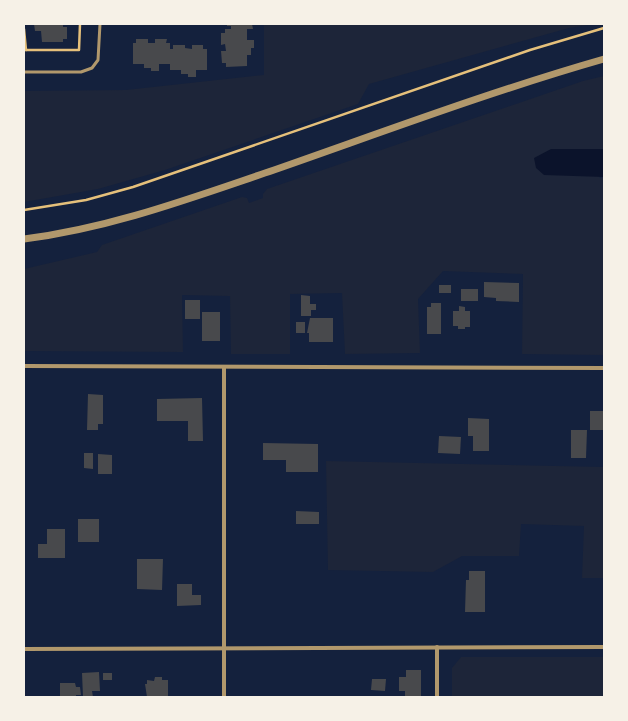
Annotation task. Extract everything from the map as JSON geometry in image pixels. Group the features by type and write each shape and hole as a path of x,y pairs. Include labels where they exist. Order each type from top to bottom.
{"street":[{"path":"24,239 63,234 161,209 482,97 604,59"},
{"path":"24,366 604,368"},
{"path":"224,367 224,697"},
{"path":"437,647 437,697"},
{"path":"24,649 604,647"}],"lane":[{"path":"24,72 81,72 92,68 99,56 100,24"}],"path":[{"path":"24,29 25,50 79,50 80,24"},
{"path":"24,210 90,199 133,188 530,50 604,28"}],"shaded area":[{"path":"264,24 594,24 569,28 369,84 358,104 165,170 98,189 24,202 24,91 126,90 264,75"},
{"path":"604,76 604,149 580,149 600,178 604,177 604,355 522,354 523,274 443,271 418,299 420,353 345,354 342,293 290,294 290,354 231,354 230,296 182,295 183,352 24,351 24,269 97,252 102,245 242,197 247,198 249,203 263,198 263,194 267,189 583,81"},
{"path":"551,149 604,149 604,177 544,175 536,168 534,158"},
{"path":"326,461 604,467 604,578 582,578 584,526 521,524 519,556 462,556 433,572 328,570"},
{"path":"461,657 604,657 604,697 452,697 452,668"}],"building":[{"path":"34,24 63,24 63,27 67,27 67,39 63,39 63,42 42,42 41,31 35,31"},
{"path":"227,24 252,24 253,29 247,29 247,40 254,40 254,48 251,48 251,55 247,55 247,66 226,67 226,63 222,63 221,51 226,51 225,44 221,45 221,33 225,33 225,29 231,29 231,26 227,26"},
{"path":"136,39 148,39 148,43 155,43 155,39 167,39 166,43 170,43 170,49 173,49 173,45 185,45 185,48 192,49 192,45 203,45 203,49 207,49 207,70 196,70 196,77 188,77 188,74 181,74 181,70 170,70 170,64 159,64 159,71 151,71 151,68 144,68 144,64 133,64 133,43 136,43"},
{"path":"484,282 519,283 519,302 496,301 496,298 484,297"},
{"path":"439,285 451,285 451,293 439,293"},
{"path":"461,289 478,289 478,301 461,301"},
{"path":"301,295 310,296 310,304 316,304 316,310 311,310 311,316 301,316"},
{"path":"185,300 200,300 200,319 185,319"},
{"path":"431,303 441,303 441,334 427,334 427,307 431,307"},
{"path":"459,306 465,307 465,311 470,311 470,327 465,327 465,329 458,329 458,326 453,326 453,311 459,311"},
{"path":"202,312 220,312 220,341 202,341"},
{"path":"310,318 333,318 333,342 309,342 309,333 307,333"},
{"path":"296,322 305,322 305,333 296,333"},
{"path":"88,394 103,395 103,424 98,424 98,430 87,430"},
{"path":"202,398 203,441 188,441 188,421 157,421 157,399"},
{"path":"590,411 604,411 604,430 590,430"},
{"path":"468,418 489,419 489,451 473,451 473,436 468,436"},
{"path":"571,430 587,430 586,458 571,458"},
{"path":"439,436 461,437 460,454 438,453"},
{"path":"263,443 318,444 318,472 286,472 286,460 263,460"},
{"path":"84,453 93,453 93,469 84,468"},
{"path":"98,454 112,455 112,474 98,474"},
{"path":"296,511 319,512 319,524 296,524"},
{"path":"78,519 99,519 99,542 78,542"},
{"path":"47,529 65,529 65,558 38,558 38,544 47,544"},
{"path":"137,559 163,559 162,590 137,589"},
{"path":"469,571 485,571 485,612 465,612 466,580 469,580"},
{"path":"177,584 192,584 192,595 201,595 201,605 177,606"},
{"path":"406,670 421,670 421,697 405,697 405,691 399,691 399,677 406,677"},
{"path":"99,672 100,691 92,691 93,697 83,697 82,673"},
{"path":"103,673 112,673 112,680 103,680"},
{"path":"155,677 162,677 162,680 168,680 168,697 147,697 145,684 147,684 147,680 154,681"},
{"path":"372,679 386,679 385,691 371,690"},
{"path":"60,683 75,683 76,687 80,687 81,695 76,695 76,697 60,697"}]}
